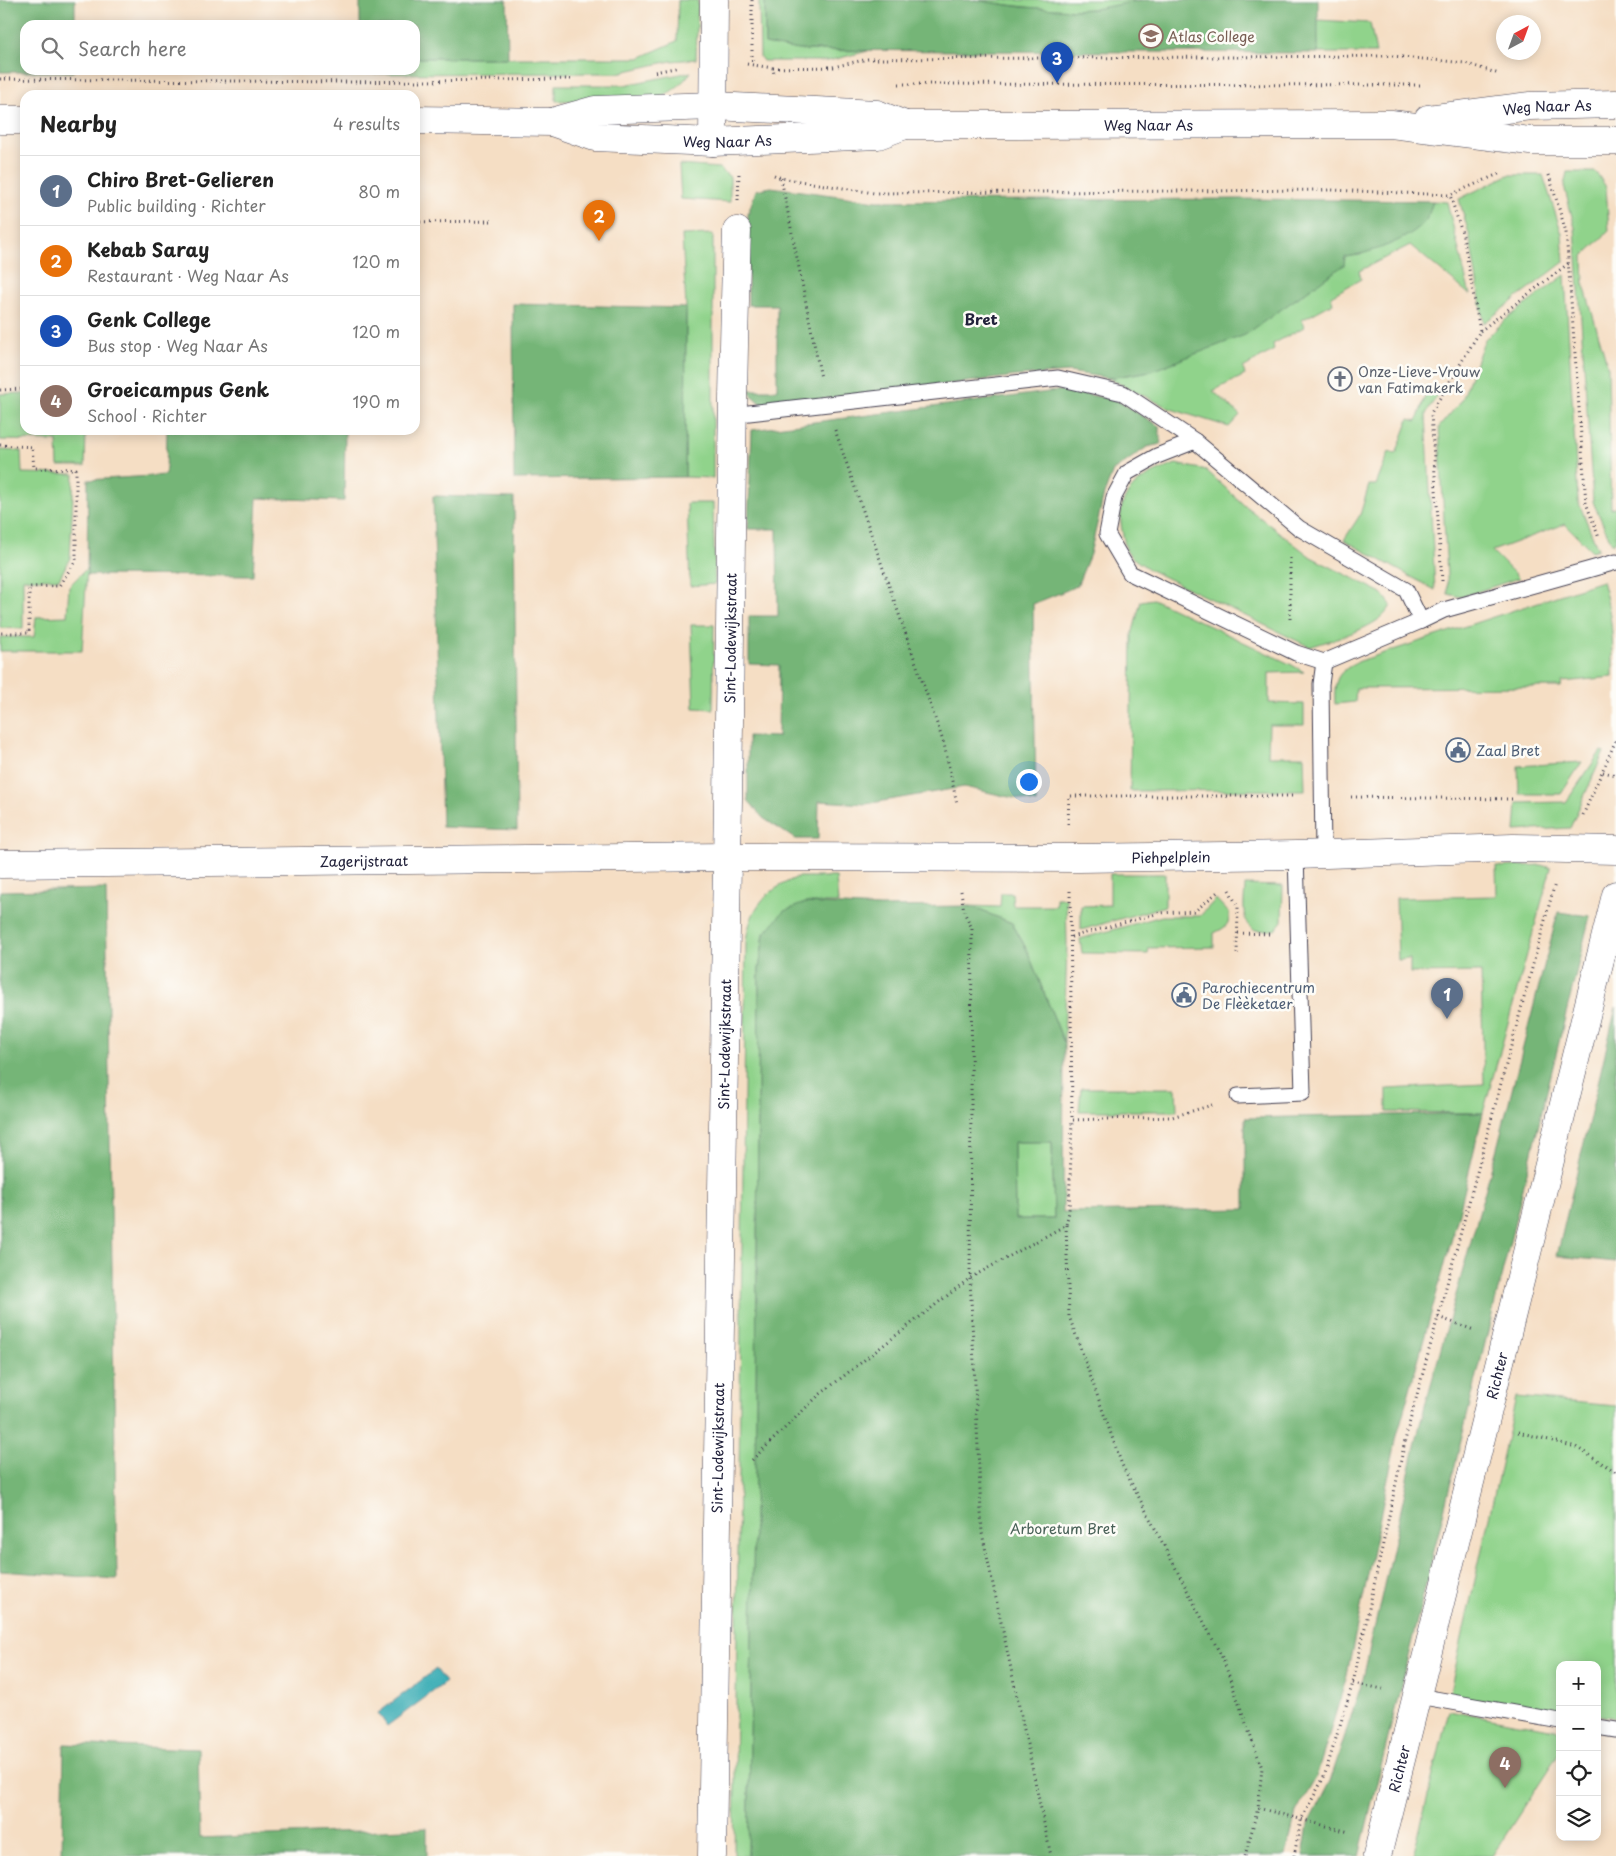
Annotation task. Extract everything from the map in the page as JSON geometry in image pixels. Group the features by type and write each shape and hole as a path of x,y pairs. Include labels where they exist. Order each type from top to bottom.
{"street":[{"path":"713,142 714,0"},
{"name":"Weg Naar As","path":"1390,124 1530,106 1616,104"},
{"name":"Weg Naar As","path":"420,120 552,122 595,110 714,106 877,114 905,125"},
{"path":"0,120 20,120"},
{"name":"Weg Naar As","path":"552,122 595,137 713,142 878,135 905,125 1390,124 1530,141 1616,141"},
{"name":"Sint-Lodewijkstraat","path":"712,1856 715,1496 728,857 731,415 737,231"},
{"name":"Piehpelplein","path":"728,857 1079,858 1296,855 1514,848 1616,850"},
{"name":"Zagerijstraat","path":"0,864 728,857"},
{"name":"Richter","path":"1377,1856 1616,895"}],"lane":[{"path":"731,415 1058,378 1123,393 1195,441 1291,522 1406,590 1421,621"},
{"path":"1195,441 1157,456 1127,473 1114,497 1106,534 1130,573 1289,650 1324,662 1444,610 1613,563"},
{"path":"1323,854 1321,684 1324,662"},
{"path":"1238,1096 1303,1093 1296,855"},
{"path":"1418,1696 1556,1720"},
{"path":"1601,1728 1616,1730"}],"path":[{"path":"752,0 752,63"},
{"path":"773,68 833,67 868,59 1392,56 1465,63 1507,77"},
{"path":"647,73 683,66 714,65"},
{"path":"0,79 346,82 581,79"},
{"path":"891,84 1426,84"},
{"path":"1546,166 1566,232 1586,503 1613,563"},
{"path":"766,174 874,193 1331,190 1450,195 1508,170"},
{"path":"737,231 739,172 748,173"},
{"path":"781,178 826,405 944,744 957,804"},
{"path":"1450,195 1464,236 1480,331"},
{"path":"420,222 494,221"},
{"path":"1444,610 1431,413 1480,331 1569,264"},
{"path":"0,390 20,389"},
{"path":"0,445 32,447 34,468 76,469 76,560 59,586 29,587 29,633 0,634"},
{"path":"1289,650 1291,522"},
{"path":"1582,817 1616,740"},
{"path":"1603,772 1616,775"},
{"path":"1068,829 1069,796 1296,796"},
{"path":"1350,797 1515,799"},
{"path":"1294,1856 1301,1820 1324,1777 1353,1683 1407,1432 1556,879"},
{"path":"1070,885 1072,1120 1069,1212 1066,1225 1068,1316 1122,1465 1223,1659 1262,1768 1258,1808 1245,1856"},
{"path":"1071,937 1160,914 1195,911 1226,885 1238,907 1237,956"},
{"path":"961,886 964,912 972,928 970,1278 982,1533 1051,1856"},
{"path":"1072,1120 1172,1117 1238,1096"},
{"path":"715,1496 818,1396 970,1278 1066,1225"},
{"path":"1438,1317 1478,1332"},
{"path":"1512,1430 1576,1447 1616,1472"},
{"path":"1258,1808 1355,1834"}],"green space":[{"path":"0,0 75,0 75,20 20,20 20,72 0,72"},
{"path":"360,0 507,0 508,58 420,58 420,20 360,20"},
{"path":"678,0 698,0 696,59 671,61 617,73 420,74 420,58 639,58 677,41"},
{"path":"759,0 765,0 765,44 799,50 868,51 828,61 763,61 760,57"},
{"name":"Atlas College","path":"765,0 974,0 1022,7 1073,10 1095,9 1141,0 1318,0 1318,53 799,50 765,44"},
{"path":"974,0 1141,0 1121,5 1079,10 1015,6"},
{"path":"1317,20 1370,23 1376,53 1318,53"},
{"path":"691,72 676,88 657,98 556,101 556,85 624,85"},
{"path":"679,165 719,168 730,177 730,202 681,199"},
{"path":"1567,172 1596,172 1606,187 1609,231 1583,256 1584,285 1608,367 1611,509 1616,506 1616,541 1612,544 1593,502 1575,228 1564,186"},
{"path":"1508,175 1543,175 1562,234 1564,262 1484,323 1469,234 1459,199"},
{"path":"771,187 877,201 1240,199 1433,201 1426,220 1410,234 1377,249 1345,257 1344,265 1245,335 1151,371 1108,378 1069,372 1017,376 764,406 753,397 749,390 777,390 777,305 748,305 748,214 756,190"},
{"path":"1433,201 1447,202 1470,295 1410,245 1359,271 1361,279 1331,296 1333,303 1302,320 1304,327 1273,344 1274,350 1243,368 1245,375 1213,391 1240,415 1229,427 1171,409 1108,378 1151,371 1344,257 1360,255 1426,219"},
{"path":"713,234 713,478 685,477 686,308 682,235"},
{"path":"1565,275 1578,501 1598,549 1592,551 1565,524 1492,551 1519,578 1461,597 1448,594 1439,427 1462,400 1484,341 1504,321"},
{"path":"513,304 686,308 685,477 514,479"},
{"path":"1428,388 1439,392 1426,414 1435,590 1344,540 1360,515 1369,485 1376,485 1389,452 1396,454 1409,419 1417,421"},
{"path":"1064,390 1116,400 1159,426 1161,444 1147,447 1113,471 1104,494 1090,554 1077,586 1033,604 1036,803 964,787 866,804 819,801 818,839 795,839 763,818 748,800 748,736 778,737 779,665 749,664 749,616 778,616 777,529 748,529 752,430"},
{"path":"20,393 20,435 86,435 85,466 58,466 57,441 0,440 0,394"},
{"path":"167,435 345,435 344,501 257,498 253,576 87,575 88,480 166,475"},
{"path":"0,450 21,451 22,473 74,474 70,558 59,579 23,579 23,629 0,628"},
{"path":"1176,464 1206,470 1245,506 1311,557 1382,593 1391,605 1386,613 1378,620 1355,632 1310,647 1150,570 1130,556 1125,544 1121,520 1122,507 1126,496 1141,480"},
{"path":"433,496 514,498 517,830 442,827"},
{"path":"687,503 713,503 715,584 690,586"},
{"path":"87,568 82,651 0,651 0,637 34,637 36,617 67,616 69,586"},
{"path":"1602,581 1612,629 1613,677 1562,682 1561,687 1356,688 1355,702 1335,704 1335,688 1338,677 1346,669 1360,661"},
{"path":"1153,599 1304,672 1269,673 1269,703 1304,704 1304,725 1269,725 1268,756 1304,756 1305,790 1130,791 1132,635 1141,601"},
{"path":"691,625 714,625 713,709 694,708"},
{"path":"1601,751 1604,752 1570,828 1515,831 1517,803 1566,802"},
{"path":"1582,762 1561,794 1519,794 1518,766"},
{"path":"1541,865 1551,868 1483,1113 1387,1112 1387,1089 1484,1084 1481,972 1410,973 1410,959 1398,960 1396,898 1497,896 1496,867"},
{"path":"1110,874 1165,874 1165,906 1081,930 1081,906 1110,905"},
{"path":"798,877 836,877 838,903 805,903 764,933 759,970 756,1410 748,1856 734,1856 746,941 752,918 761,901 786,882"},
{"path":"1245,885 1283,886 1282,921 1275,930 1255,930 1247,923 1244,910"},
{"path":"106,889 117,1579 0,1571 0,891"},
{"path":"1001,893 1012,893 1013,906 1056,906 1056,898 1066,898 1067,944 1064,1043 1027,950 1012,923 969,906 1000,907"},
{"path":"1216,899 1229,913 1229,920 1226,926 1214,933 1214,947 1149,948 1148,954 1082,953 1080,939 1162,916 1200,916"},
{"name":"Arboretum Bret","path":"805,903 880,907 969,906 1012,923 1027,950 1064,1043 1063,1212 1245,1209 1245,1118 1483,1113 1459,1213 1397,1436 1346,1679 1316,1778 1296,1812 1286,1856 748,1856 756,1410 759,970 764,934 784,911","holes":["1014,1142 1052,1142 1054,1219 1015,1219"]},
{"path":"1558,912 1590,916 1359,1856 1303,1856 1308,1825 1330,1782 1363,1679 1421,1420 1497,1148"},
{"path":"1616,1007 1616,1262 1557,1256"},
{"path":"1081,1088 1176,1088 1177,1111 1079,1111"},
{"path":"1014,1142 1052,1142 1054,1219 1015,1219"},
{"path":"1516,1397 1616,1406 1616,1718 1601,1716 1601,1661 1556,1661 1556,1709 1449,1696"},
{"path":"1449,1710 1556,1730 1556,1757 1492,1856 1413,1856"},
{"path":"64,1744 198,1749 200,1838 427,1828 427,1856 62,1856"}],"water":[{"path":"436,1669 446,1682 387,1726 378,1713"}],"place":[{"name":"Atlas College","path":"1151,36"},
{"name":"Genk College","path":"1057,83"},
{"name":"Kebab Saray","path":"599,241"},
{"name":"Onze-Lieve-Vrouw van Fatimakerk","path":"1340,379"},
{"name":"Zaal Bret","path":"1458,750"},
{"name":"Parochiecentrum De Flèèketaer","path":"1184,995"},
{"name":"Chiro Bret-Gelieren","path":"1447,1019"},
{"name":"Groeicampus Genk","path":"1505,1788"}],"district":[{"name":"Bret","path":"981,318"}]}
